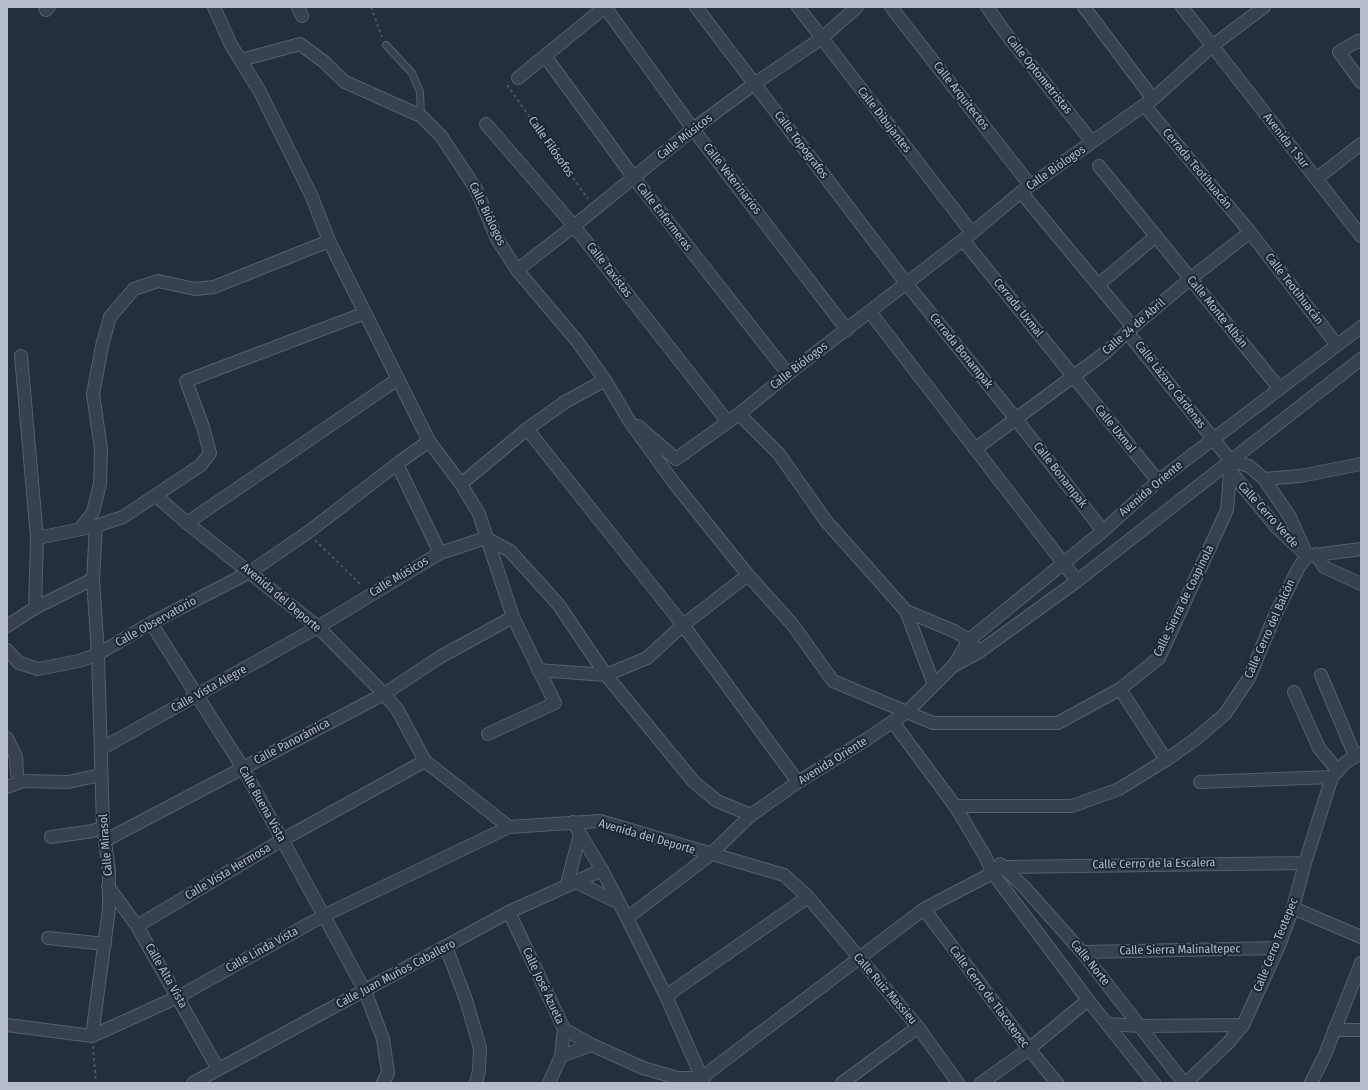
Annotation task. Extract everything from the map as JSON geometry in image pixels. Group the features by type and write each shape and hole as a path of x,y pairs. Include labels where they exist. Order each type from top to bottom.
{"street":[{"path":"44,7 46,10 49,7"},
{"path":"214,7 231,45 259,90 312,197 329,241 429,441 461,484 479,514 513,617 555,703 488,734"},
{"path":"518,78 605,7"},
{"name":"Calle Veterinarios","path":"605,7 693,129 847,330"},
{"name":"Calle Topógrafos","path":"696,7 906,283"},
{"name":"Calle Dibujantes","path":"798,7 967,237"},
{"name":"Calle Músicos","path":"517,270 634,178 693,129 754,84 822,38 856,7"},
{"name":"Calle Arquitectos","path":"891,7 1098,285"},
{"name":"Calle Optometristas","path":"987,7 1007,35 1092,142"},
{"name":"Cerrada Teotihuacán","path":"1084,7 1148,102 1250,232"},
{"name":"Avenida 1 Sur","path":"1182,7 1361,236"},
{"name":"Calle Biólogos","path":"421,116 441,136 476,189 497,239 517,270 577,341 605,380 630,422 643,429 676,459 727,421 739,414 788,374 967,237 1026,189 1148,102 1212,46 1264,7"},
{"path":"1361,42 1358,42 1339,52 1361,82"},
{"path":"241,60 300,44 345,82 421,116"},
{"name":"Calle Enfermeras","path":"545,56 634,178 788,374"},
{"name":"Calle Taxistas","path":"486,124 574,226 727,421"},
{"path":"1316,179 1361,144"},
{"name":"Calle Monte Albán","path":"1099,166 1279,388"},
{"name":"Calle 24 de Abril","path":"975,449 1105,353 1130,329 1250,232"},
{"name":"Calle Teotihuacán","path":"1250,232 1337,345"},
{"path":"1098,285 1156,236"},
{"name":"Cerrada Uxmal","path":"967,237 1073,376"},
{"path":"81,528 93,512 100,484 102,449 93,394 102,346 110,317 134,289 158,281 195,289 214,287 329,241"},
{"name":"Cerrada Bonampak","path":"906,283 1016,419"},
{"name":"Calle Lázaro Cárdenas","path":"1098,285 1213,439 1231,467"},
{"path":"870,312 1077,581"},
{"path":"37,538 96,526 123,517 201,465 210,453 203,427 186,381 365,313"},
{"name":"Avenida Oriente","path":"627,918 710,855 751,815 798,782 907,712 954,665 969,640 1103,531 1158,481 1361,327"},
{"path":"21,356 37,538 35,608"},
{"name":"Avenida Oriente","path":"954,665 979,652 1231,467 1361,359"},
{"path":"1344,372 1361,370"},
{"name":"Calle Uxmal","path":"1073,376 1158,481"},
{"path":"187,523 398,379"},
{"path":"461,484 527,429 565,402 605,380"},
{"path":"739,414 779,454 826,521 906,611 934,685"},
{"name":"Calle Bonampak","path":"1016,419 1103,531"},
{"name":"Calle Sierra de Coapinola","path":"630,422 675,484 748,575 792,624 833,681 933,723 1058,723 1120,690 1159,658 1227,510 1231,467"},
{"path":"527,429 683,625 798,782"},
{"name":"Calle Observatorio","path":"7,650 19,663 38,669 59,665 98,654 151,623 250,572 307,533 429,441"},
{"path":"397,464 440,552"},
{"path":"1264,479 1300,476 1361,464"},
{"path":"1231,467 1249,466 1264,479 1290,517 1311,555 1324,567 1361,584"},
{"name":"Calle Cerro Verde","path":"1231,467 1277,528 1311,555"},
{"name":"Avenida del Deporte","path":"156,496 187,523 318,627 397,709 425,761"},
{"name":"Calle Mirasol","path":"92,1036 109,909 106,840 103,827 98,654 93,580 96,526"},
{"path":"486,538 510,551 558,604 606,675 694,782 717,801 751,815"},
{"name":"Calle Músicos","path":"318,627 440,552 486,538"},
{"path":"1311,555 1361,550"},
{"name":"Calle Cerro del Balcón","path":"955,806 1072,806 1119,789 1166,760 1197,738 1224,714 1249,678 1275,615 1299,567 1311,555"},
{"path":"538,670 606,675 647,658 683,625 748,575"},
{"path":"7,626 35,608 93,580"},
{"path":"906,611 954,631 969,640 979,652"},
{"name":"Calle Panorámica","path":"106,840 384,694 440,657 513,617"},
{"name":"Calle Buena Vista","path":"151,623 243,768 364,991 383,1039 388,1073 383,1083"},
{"name":"Calle Vista Alegre","path":"100,749 318,627"},
{"path":"1200,782 1335,774 1346,762 1358,755 1321,675"},
{"path":"1120,690 1166,760"},
{"path":"1294,692 1319,748 1335,774"},
{"name":"Calle Norte","path":"893,722 955,806 985,856 992,872 1088,1000 1154,1083"},
{"path":"7,738 16,757 20,777"},
{"path":"7,759 20,777"},
{"path":"425,761 509,827"},
{"name":"Calle Vista Hermosa","path":"137,926 282,840 425,761"},
{"name":"Calle Cerro Teotepec","path":"1185,1083 1228,1043 1243,1025 1278,948 1293,908 1305,863 1335,774"},
{"path":"7,786 20,777 68,782 101,775"},
{"name":"Avenida del Deporte","path":"509,827 600,821 710,855 784,875 808,897"},
{"path":"573,822 602,870 627,918 666,996 702,1080"},
{"path":"51,837 93,831 103,827"},
{"name":"Calle Linda Vista","path":"92,1036 178,997 323,916 509,827"},
{"path":"580,834 571,882 619,903"},
{"name":"Calle Norte","path":"985,856 1004,867 1025,888 1082,952 1185,1083"},
{"name":"Calle Cerro de la Escalera","path":"1004,867 1305,863"},
{"path":"564,1029 592,1045 643,1068 678,1078 702,1080 924,909 1004,867"},
{"name":"Calle Juan Muños Caballero","path":"193,1083 446,948 509,912 571,882 602,870"},
{"name":"Calle Alta Vista","path":"108,886 137,926 218,1069"},
{"path":"666,996 808,897"},
{"name":"Calle Ruiz Massieu","path":"808,897 918,1027 958,1083"},
{"path":"1293,908 1361,937"},
{"name":"Calle Cerro de Tlacotepec","path":"924,909 1029,1049 1057,1083"},
{"name":"Calle José Azueta","path":"509,912 564,1029 561,1056 547,1082"},
{"path":"48,938 105,944"},
{"path":"446,948 466,1000 480,1048 479,1070 476,1083"},
{"name":"Calle Sierra Malinaltepec","path":"1082,952 1278,948"},
{"path":"1311,1083 1324,1057 1361,963"},
{"path":"981,1083 1029,1049 1088,1000"},
{"path":"1107,1024 1140,1026 1243,1025"},
{"path":"7,1025 92,1036"},
{"path":"842,1083 918,1027"},
{"path":"1334,1030 1361,1030"},
{"path":"561,1056 592,1045"}],"lane":[{"path":"386,45 412,73 420,92 421,116"}],"path":[{"path":"371,7 386,45"},
{"name":"Calle Filósofos","path":"507,85 594,209"},
{"path":"307,533 370,594"},
{"path":"92,1036 96,1083"}]}
